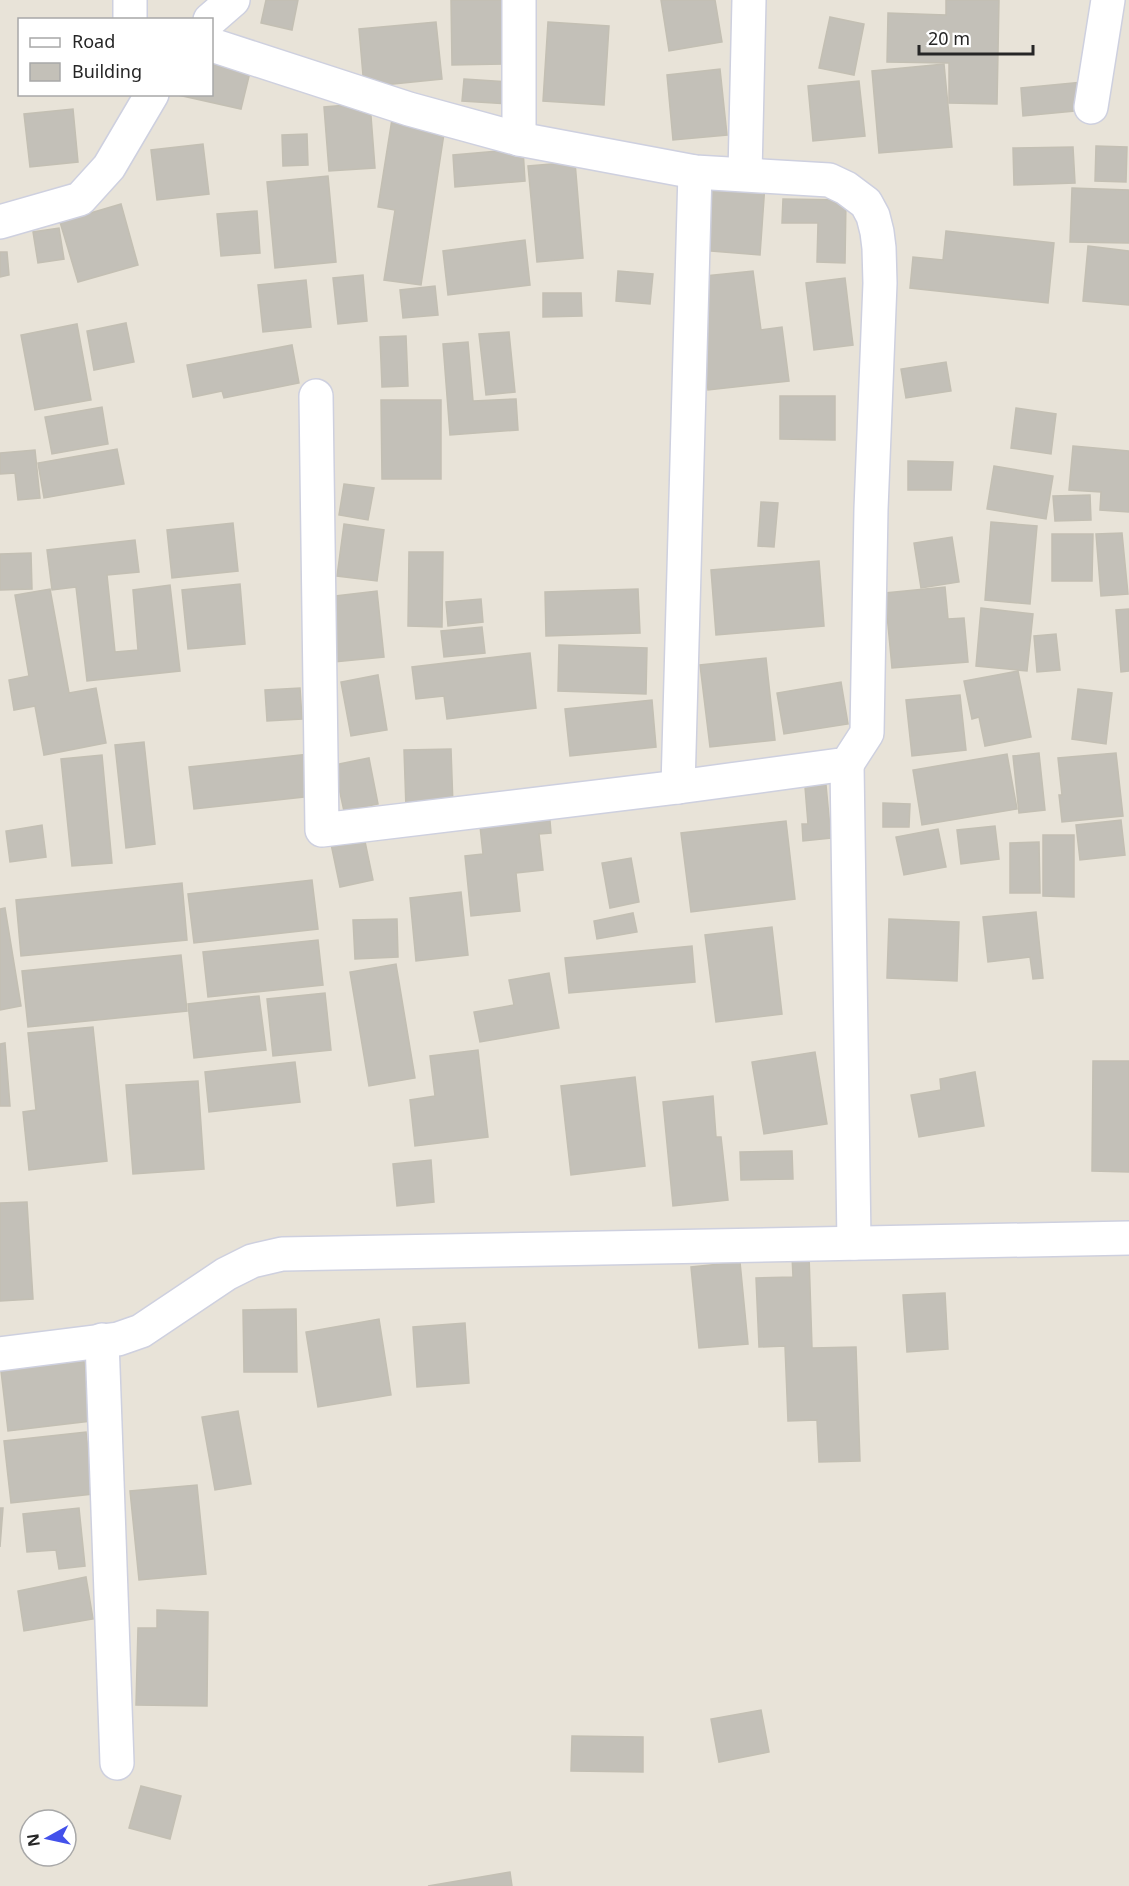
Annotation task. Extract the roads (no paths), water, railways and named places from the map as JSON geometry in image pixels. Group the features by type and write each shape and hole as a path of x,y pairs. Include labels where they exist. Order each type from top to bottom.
{"street":[{"path":"130,0 130,18"},
{"path":"212,18 233,0"},
{"path":"519,0 519,139"},
{"path":"745,174 749,0"},
{"path":"1091,107 1108,0"},
{"path":"213,45 409,109 519,139 695,172 829,180 838,182 857,194 866,203 878,232 880,283 871,509 867,733 847,764 854,1243"},
{"path":"130,96 130,129"},
{"path":"0,222 80,199 109,167 151,96"},
{"path":"678,788 695,172"},
{"path":"316,396 322,830 678,788 847,764"},
{"path":"0,1354 118,1339 141,1331 226,1274 252,1261 282,1254 1129,1238"},
{"path":"102,1341 117,1763"}]}
